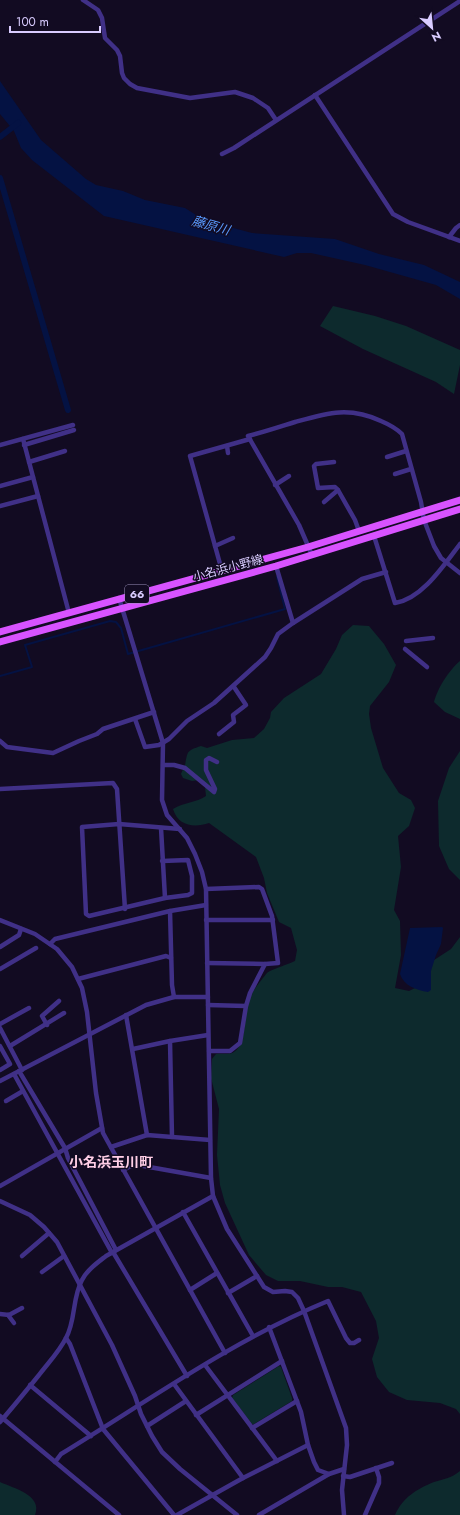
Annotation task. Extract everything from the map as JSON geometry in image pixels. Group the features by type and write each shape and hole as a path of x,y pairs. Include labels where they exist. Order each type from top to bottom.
{"main road":[{"name":"小名浜小野線","path":"0,632 308,547 460,500"},
{"name":"小名浜小野線","path":"0,642 276,566 460,508"}],"street":[{"path":"82,0 98,10 102,18 105,38 119,52 122,73 126,81 130,84 137,88 190,98 235,92 253,98 268,108 276,120"},
{"path":"222,154 460,0"},
{"path":"315,95 393,214 408,222 460,241"},
{"path":"449,237 460,225"},
{"path":"312,555 299,526 248,436 326,413 354,412 378,420 398,430 402,435 421,502 424,520 434,546 441,558 460,573"},
{"path":"0,445 73,425"},
{"path":"24,445 74,430"},
{"path":"23,439 69,613"},
{"path":"222,571 190,456 250,439"},
{"path":"227,446 228,453"},
{"path":"387,457 406,450"},
{"path":"29,462 65,452"},
{"path":"334,462 316,464 314,466 318,488 335,487 338,490 356,520 359,531"},
{"path":"394,474 411,469"},
{"path":"275,485 289,476"},
{"path":"0,486 33,478"},
{"path":"324,502 338,490"},
{"path":"0,506 38,496"},
{"path":"374,536 395,603 411,598 421,590 460,544"},
{"path":"216,546 233,538"},
{"path":"276,566 293,623"},
{"path":"135,719 144,746 159,745 170,739 193,716 214,703 265,657 272,648 278,634 355,583 372,575 386,572"},
{"path":"119,598 163,743 164,765 162,800 167,814 187,838 198,860 206,889 212,1196 227,1229 264,1287 274,1292 292,1292 298,1298 304,1311 346,1428 347,1445 342,1490 344,1515"},
{"path":"406,641 433,638"},
{"path":"405,649 427,667"},
{"path":"219,734 234,722 233,715 246,705 234,686"},
{"path":"0,743 7,747 53,753 97,734 103,729 154,712"},
{"path":"164,765 174,765 185,768 214,792 215,789 205,766 206,760 209,758 217,762"},
{"path":"0,789 113,784 117,789 125,909"},
{"path":"162,861 188,860 192,876 192,893 188,895 165,898 125,909 89,916 86,914 82,827 119,824 180,829"},
{"path":"161,828 165,898"},
{"path":"206,889 259,887 262,889 272,920 278,963 207,963"},
{"path":"50,944 55,939 170,911 206,905"},
{"path":"170,911 174,997"},
{"path":"0,920 35,934 57,949 72,967 82,988 103,1133 225,1353"},
{"path":"206,920 272,920"},
{"path":"0,947 19,935 21,929"},
{"path":"0,969 36,948"},
{"path":"78,979 166,956 171,958"},
{"path":"209,1050 230,1051 240,1044 246,1006 255,981 265,964"},
{"path":"0,1082 146,1005 174,997 208,997"},
{"path":"47,1025 42,1016 59,1002"},
{"path":"208,1005 246,1006"},
{"path":"0,1024 29,1008"},
{"path":"10,1046 64,1014"},
{"path":"126,1015 147,1135"},
{"path":"0,1028 21,1071 66,1148 68,1158 114,1252"},
{"path":"133,1049 208,1035"},
{"path":"170,1041 172,1137"},
{"path":"0,1046 10,1064 0,1070"},
{"path":"14,1074 57,1153 114,1252 188,1376"},
{"path":"6,1101 23,1091"},
{"path":"0,1186 102,1128"},
{"path":"111,1147 116,1144 147,1135 210,1140"},
{"path":"123,1170 131,1166 138,1165 211,1178"},
{"path":"119,1515 1,1419 61,1347 72,1322 76,1297 80,1285 90,1269 114,1252 212,1196"},
{"path":"0,1201 30,1215 57,1242 112,1345 147,1426 162,1452 180,1469 237,1515"},
{"path":"183,1212 253,1336"},
{"path":"22,1256 49,1233"},
{"path":"42,1272 64,1256"},
{"path":"190,1290 217,1273"},
{"path":"228,1294 257,1276"},
{"path":"55,1462 61,1454 253,1336 328,1301 346,1338 350,1343 354,1343 359,1340"},
{"path":"0,1314 8,1315 22,1308"},
{"path":"8,1315 14,1323"},
{"path":"269,1328 301,1412 308,1444 314,1462 318,1470 329,1474"},
{"path":"66,1338 70,1344 103,1429 174,1515"},
{"path":"196,1415 282,1361"},
{"path":"205,1365 276,1461"},
{"path":"174,1384 244,1478"},
{"path":"30,1385 91,1436"},
{"path":"147,1426 186,1401"},
{"path":"252,1428 297,1401"},
{"path":"177,1515 308,1444"},
{"path":"343,1476 350,1476 392,1463"},
{"path":"365,1515 379,1483 376,1468"},
{"path":"259,1515 329,1474 344,1469"}],"green space":[{"path":"333,306 375,316 406,326 460,350 460,365 454,394 436,382 363,349 320,326"},
{"path":"353,625 369,626 384,644 396,665 389,682 370,706 369,714 371,728 383,768 399,793 411,800 415,808 409,826 398,836 401,867 394,910 400,921 401,955 395,988 409,991 421,985 431,962 451,949 460,937 460,1414 456,1409 440,1403 407,1400 389,1392 377,1377 372,1359 379,1338 376,1321 361,1292 342,1287 328,1287 300,1281 278,1281 266,1275 249,1255 225,1203 220,1185 217,1155 219,1109 211,1078 212,1059 216,1054 232,1053 238,1048 243,1035 247,1005 252,993 267,973 295,961 297,950 291,928 279,922 267,893 264,878 256,857 209,823 203,825 187,824 175,815 173,809 206,796 205,787 200,780 192,781 183,778 181,774 185,765 187,754 193,749 201,746 207,748 232,740 254,738 264,729 270,718 271,712 284,698 321,674 336,649 342,635"},
{"path":"460,661 460,719 445,712 434,702 444,680"},
{"path":"460,751 460,880 449,869 439,846 438,801 449,768"},
{"path":"279,1366 281,1367 292,1401 252,1424 232,1398 233,1395"},
{"path":"460,1471 460,1515 395,1515 402,1503 411,1494 434,1482 451,1477"},
{"path":"0,1482 31,1497 35,1502 35,1515 0,1515"}],"water":[{"name":"藤原川","path":"0,81 41,140 86,179 96,185 123,191 145,200 185,208 204,220 252,233 335,239 379,254 424,265 460,282 460,299 436,285 365,265 311,253 297,253 284,257 104,216 32,160 21,148 14,131 0,114"},
{"path":"442,927 441,944 431,971 431,990 428,992 411,987 404,982 400,974 410,928"}],"waterway":[{"path":"0,137 18,123"},
{"path":"0,178 68,410"},
{"path":"0,676 32,667 25,645 110,621 116,622 121,628 128,654 285,609 277,577"}],"district":[{"name":"小名浜玉川町","path":"111,1162"}]}
